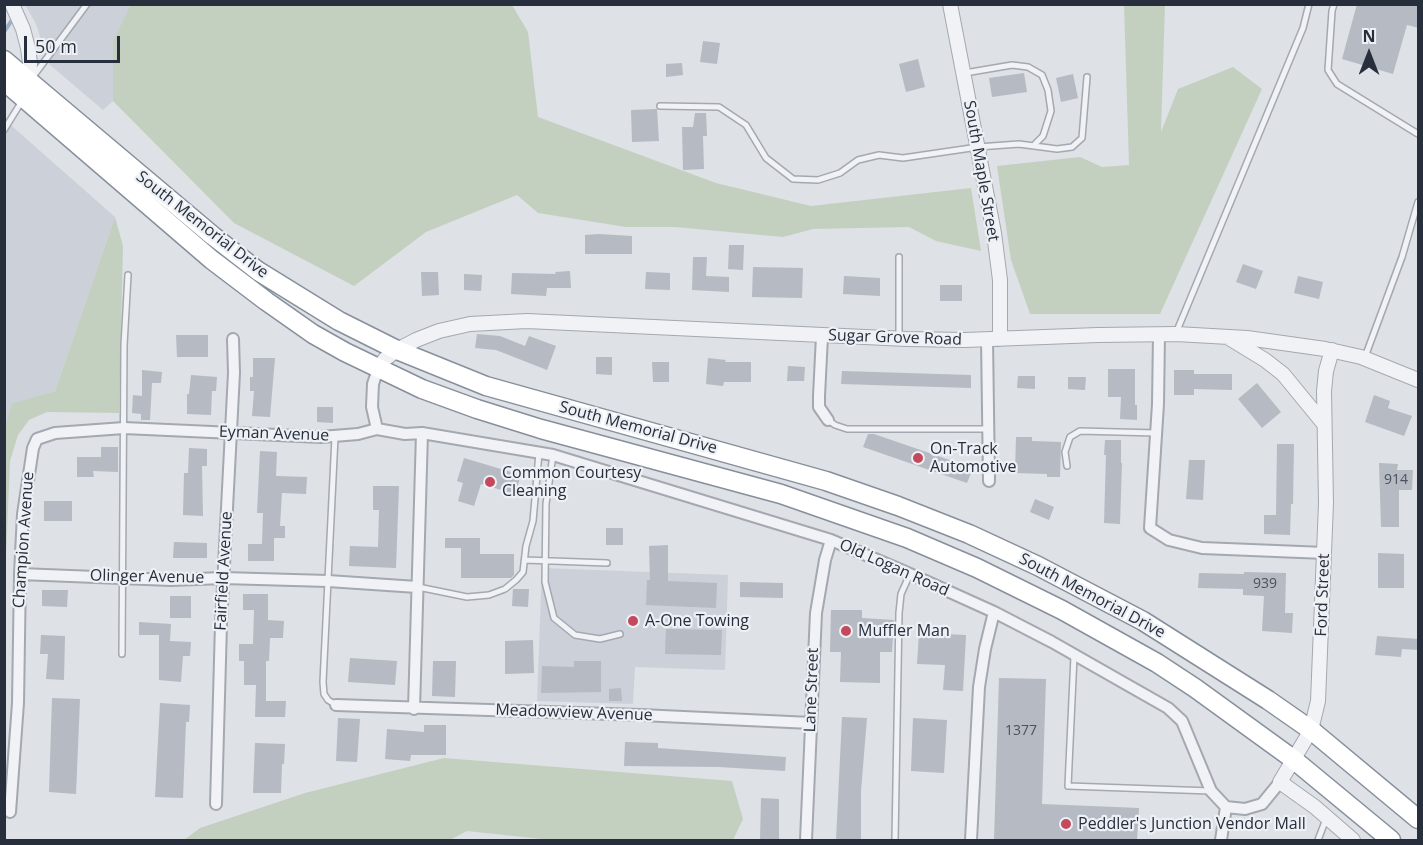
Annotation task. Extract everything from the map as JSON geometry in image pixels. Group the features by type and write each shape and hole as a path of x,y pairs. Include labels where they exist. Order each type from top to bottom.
{"highway":[{"name":"South Memorial Drive","path":"4,60 27,90 212,260 266,302 313,333 378,369 422,389 477,409 541,429 781,494 907,538 977,568 1062,610 1157,663 1249,725 1391,840"},
{"name":"South Memorial Drive","path":"4,81 27,90 258,270 331,316 442,370 508,392 772,464 898,506 969,534 1038,566 1143,621 1223,670 1311,730 1419,819"}],"street":[{"name":"South Maple Street","path":"950,4 994,233 1000,280 993,339"},
{"path":"14,9 28,48 30,63 27,90"},
{"name":"Sugar Grove Road","path":"378,369 385,359 397,350 439,331 470,324 527,321 900,339 1176,334 1227,337 1332,350 1365,358 1419,380"},
{"path":"1159,335 1150,528 1169,540 1202,548 1325,553"},
{"path":"822,336 819,407 828,420"},
{"path":"1227,337 1283,374 1324,424"},
{"name":"Fairfield Avenue","path":"216,804 233,339"},
{"path":"989,481 988,429 993,339"},
{"name":"Ford Street","path":"1280,782 1311,730 1318,701 1325,553 1324,391 1326,371 1332,350"},
{"path":"377,429 372,407 373,384 378,369"},
{"name":"Eyman Avenue","path":"124,428 335,437 377,429 405,434 422,433"},
{"name":"Champion Avenue","path":"10,812 18,702 23,514 30,457 37,439 62,432 124,428"},
{"path":"414,709 422,433"},
{"name":"Old Logan Road","path":"422,433 553,455 831,540 994,612 1152,698 1179,717 1211,791 1226,807"},
{"name":"Lane Street","path":"806,840 816,613 825,560 831,540"},
{"name":"Olinger Avenue","path":"20,574 171,580 223,578 328,581 417,587"},
{"path":"971,840 980,687 984,649 994,612"},
{"name":"Meadowview Avenue","path":"336,705 811,723"},
{"path":"1221,840 1226,807 1245,809 1262,804 1280,782 1353,840"}],"lane":[{"path":"4,130 27,90 87,4"},
{"path":"1176,334 1304,28 1309,4"},
{"path":"1334,4 1328,70 1337,84 1419,134"},
{"path":"963,73 1012,65 1028,66 1042,75 1048,90 1051,111 1043,136 1034,145"},
{"path":"660,106 719,107 746,125 766,158 793,179 818,180 840,172 858,160 879,155 903,158 978,147 1019,144 1057,149 1072,147 1082,138 1087,77"},
{"path":"1365,358 1402,257 1419,202"},
{"path":"899,256 900,339"},
{"path":"122,654 124,345 128,274"},
{"path":"828,420 847,429 988,429"},
{"path":"1067,466 1065,452 1070,437 1080,431 1156,433"},
{"path":"335,437 324,694 336,705"},
{"path":"417,587 467,597 489,595 505,590 516,580 523,572 526,546 533,521 539,453"},
{"path":"553,455 546,504 545,582 554,618 575,635 600,639 620,634"},
{"path":"525,560 607,563"},
{"path":"895,840 900,613 902,594 910,574"},
{"path":"1074,654 1068,786 1211,791"},
{"path":"1318,840 1326,817"}],"shaded area":[{"path":"27,4 131,5 113,41 113,101 103,110 49,64"},
{"path":"5,120 115,217 55,391 12,403 5,430"},
{"name":"A-One Towing","path":"542,568 728,575 725,670 635,667 633,704 537,701"}],"green space":[{"path":"131,4 512,5 528,32 538,117 716,183 811,206 971,188 981,251 936,241 909,227 813,229 783,237 675,227 626,227 538,213 517,195 426,232 354,286 234,223 113,101 113,41"},
{"path":"1124,5 1165,5 1161,132 1178,89 1233,67 1262,89 1160,314 1030,314 1011,260 997,166 1080,157 1102,167 1129,165"},
{"path":"115,217 123,246 119,413 47,412 29,420 18,435 10,461 5,582 4,430 12,403 55,391"},
{"path":"444,758 732,781 743,819 733,840 551,840 467,831 450,840 184,840 200,828 305,793"}],"building":[{"path":"1357,4 1419,4 1419,28 1407,25 1393,74 1342,59"},
{"path":"703,41 720,43 717,64 700,62"},
{"path":"918,59 925,87 906,92 899,64"},
{"path":"682,63 683,75 666,77 666,64"},
{"path":"1024,73 1027,92 992,97 989,78"},
{"path":"1073,74 1078,98 1061,102 1056,78"},
{"path":"657,109 659,141 632,142 631,110"},
{"path":"695,113 706,113 707,136 703,136 704,169 683,170 682,127 693,127"},
{"path":"585,235 632,236 632,254 585,254"},
{"path":"729,245 744,245 743,270 728,269"},
{"path":"693,257 707,257 706,276 729,277 729,292 692,290"},
{"path":"1243,264 1263,271 1256,289 1236,282"},
{"path":"753,267 803,268 802,298 752,297"},
{"path":"570,271 571,288 547,288 546,296 511,294 512,273 556,274 555,272"},
{"path":"421,272 438,272 439,295 422,296"},
{"path":"646,272 670,273 670,290 645,289"},
{"path":"464,274 482,275 481,291 464,290"},
{"path":"844,276 880,278 880,296 843,294"},
{"path":"1298,276 1323,282 1319,299 1294,293"},
{"path":"940,285 962,285 962,301 940,301"},
{"path":"477,334 500,336 525,346 529,336 556,346 547,370 496,350 475,348"},
{"path":"176,335 208,335 208,357 177,357"},
{"path":"596,357 612,357 612,375 596,374"},
{"path":"253,358 275,358 270,417 252,416 254,391 250,391 250,377 253,377"},
{"path":"708,358 726,360 725,362 751,362 751,382 724,382 723,386 706,384"},
{"path":"652,362 669,362 669,382 653,382"},
{"path":"788,366 805,367 804,381 787,381"},
{"path":"1108,369 1135,369 1137,420 1120,419 1121,397 1108,397"},
{"path":"142,370 162,372 161,383 152,383 150,420 141,420 141,414 132,413 133,395 142,396"},
{"path":"1174,370 1194,370 1194,374 1232,374 1232,390 1194,389 1194,395 1174,395"},
{"path":"842,371 971,375 971,388 841,384"},
{"path":"191,375 217,377 216,391 212,391 211,415 187,414 187,394 189,394"},
{"path":"1018,376 1035,376 1035,389 1017,388"},
{"path":"1068,377 1086,377 1085,390 1068,389"},
{"path":"1257,383 1281,412 1262,428 1238,399"},
{"path":"1374,395 1390,401 1388,408 1412,416 1404,436 1365,422"},
{"path":"317,407 333,407 333,423 317,422"},
{"name":"On-Track Automotive","path":"868,434 874,434 973,468 967,483 863,447"},
{"path":"1016,437 1032,437 1032,441 1061,442 1060,477 1047,477 1047,474 1015,473"},
{"path":"1105,440 1121,440 1120,524 1104,523"},
{"path":"1277,444 1294,444 1290,535 1264,534 1264,515 1276,515"},
{"path":"101,447 118,447 118,472 93,471 94,477 77,477 77,457 101,457"},
{"path":"189,448 207,449 207,466 202,466 203,516 183,515 184,473 188,473"},
{"path":"260,451 277,452 276,476 307,477 306,494 282,493 280,526 285,526 285,538 274,538 274,561 248,561 248,544 262,544 263,513 257,513"},
{"name":"Common Courtesy Cleaning","path":"464,458 521,475 515,494 481,484 474,506 458,501 463,483 457,481"},
{"path":"1189,460 1205,460 1203,500 1186,499"},
{"path":"1379,463 1398,464 1397,470 1413,470 1412,490 1399,490 1399,527 1381,527"},
{"path":"373,486 399,486 396,568 349,566 350,546 378,547 379,510 373,510"},
{"path":"1035,499 1054,507 1049,520 1030,512"},
{"path":"44,501 72,501 72,521 44,521"},
{"path":"606,528 623,528 623,545 606,545"},
{"path":"445,538 480,538 480,554 514,554 514,575 511,578 461,578 461,548 445,548"},
{"path":"174,542 207,543 207,558 173,558"},
{"path":"668,545 668,581 717,583 716,608 646,605 647,580 650,580 649,546"},
{"path":"1378,553 1404,554 1404,588 1378,588"},
{"path":"1244,572 1286,573 1285,613 1293,613 1292,633 1262,631 1264,596 1243,595 1243,589 1198,588 1199,573 1244,574"},
{"path":"740,582 783,583 783,598 740,597"},
{"path":"513,589 529,589 528,607 512,606"},
{"path":"42,590 68,590 67,607 42,606"},
{"path":"243,594 268,594 268,620 284,621 283,638 270,638 269,661 266,661 266,701 286,701 285,717 255,717 256,685 244,685 244,661 239,661 239,644 253,644 254,610 243,610"},
{"path":"170,596 191,596 191,618 170,618"},
{"path":"831,610 862,610 862,618 894,620 892,652 880,652 880,683 840,682 841,652 830,652"},
{"path":"139,622 171,624 170,641 191,642 190,656 183,656 181,682 159,680 159,635 139,635"},
{"path":"666,629 722,630 721,655 665,654"},
{"path":"919,633 966,635 963,691 943,690 945,665 917,664"},
{"path":"41,635 65,636 64,680 46,679 48,654 40,654"},
{"path":"1377,636 1419,639 1419,650 1402,649 1401,657 1375,655"},
{"path":"533,640 534,673 505,674 505,641"},
{"path":"350,658 397,661 395,685 348,682"},
{"path":"433,661 456,661 455,697 432,696"},
{"path":"574,661 601,661 601,692 541,693 542,666 574,667"},
{"path":"999,678 1046,679 1042,804 1139,808 1137,840 994,840"},
{"path":"621,688 622,701 609,701 609,689"},
{"path":"52,698 80,699 76,794 49,792"},
{"path":"160,703 190,705 189,722 186,722 183,798 155,797"},
{"path":"842,717 867,718 861,791 861,840 836,840"},
{"path":"338,718 360,719 357,762 336,761"},
{"path":"913,718 947,720 944,773 911,771"},
{"path":"424,725 446,725 446,755 411,755 410,761 385,759 387,729 424,732"},
{"path":"625,742 658,743 658,748 786,757 785,771 719,767 624,766"},
{"path":"255,743 285,744 281,793 253,793"},
{"path":"761,798 779,799 779,840 760,840"}],"waterway":[{"path":"4,32 14,17"}],"place":[{"name":"On-Track Automotive","path":"918,458"},
{"name":"Common Courtesy Cleaning","path":"490,482"},
{"name":"A-One Towing","path":"633,621"},
{"name":"Muffler Man","path":"846,631"},
{"name":"Peddler's Junction Vendor Mall","path":"1066,824"}]}
